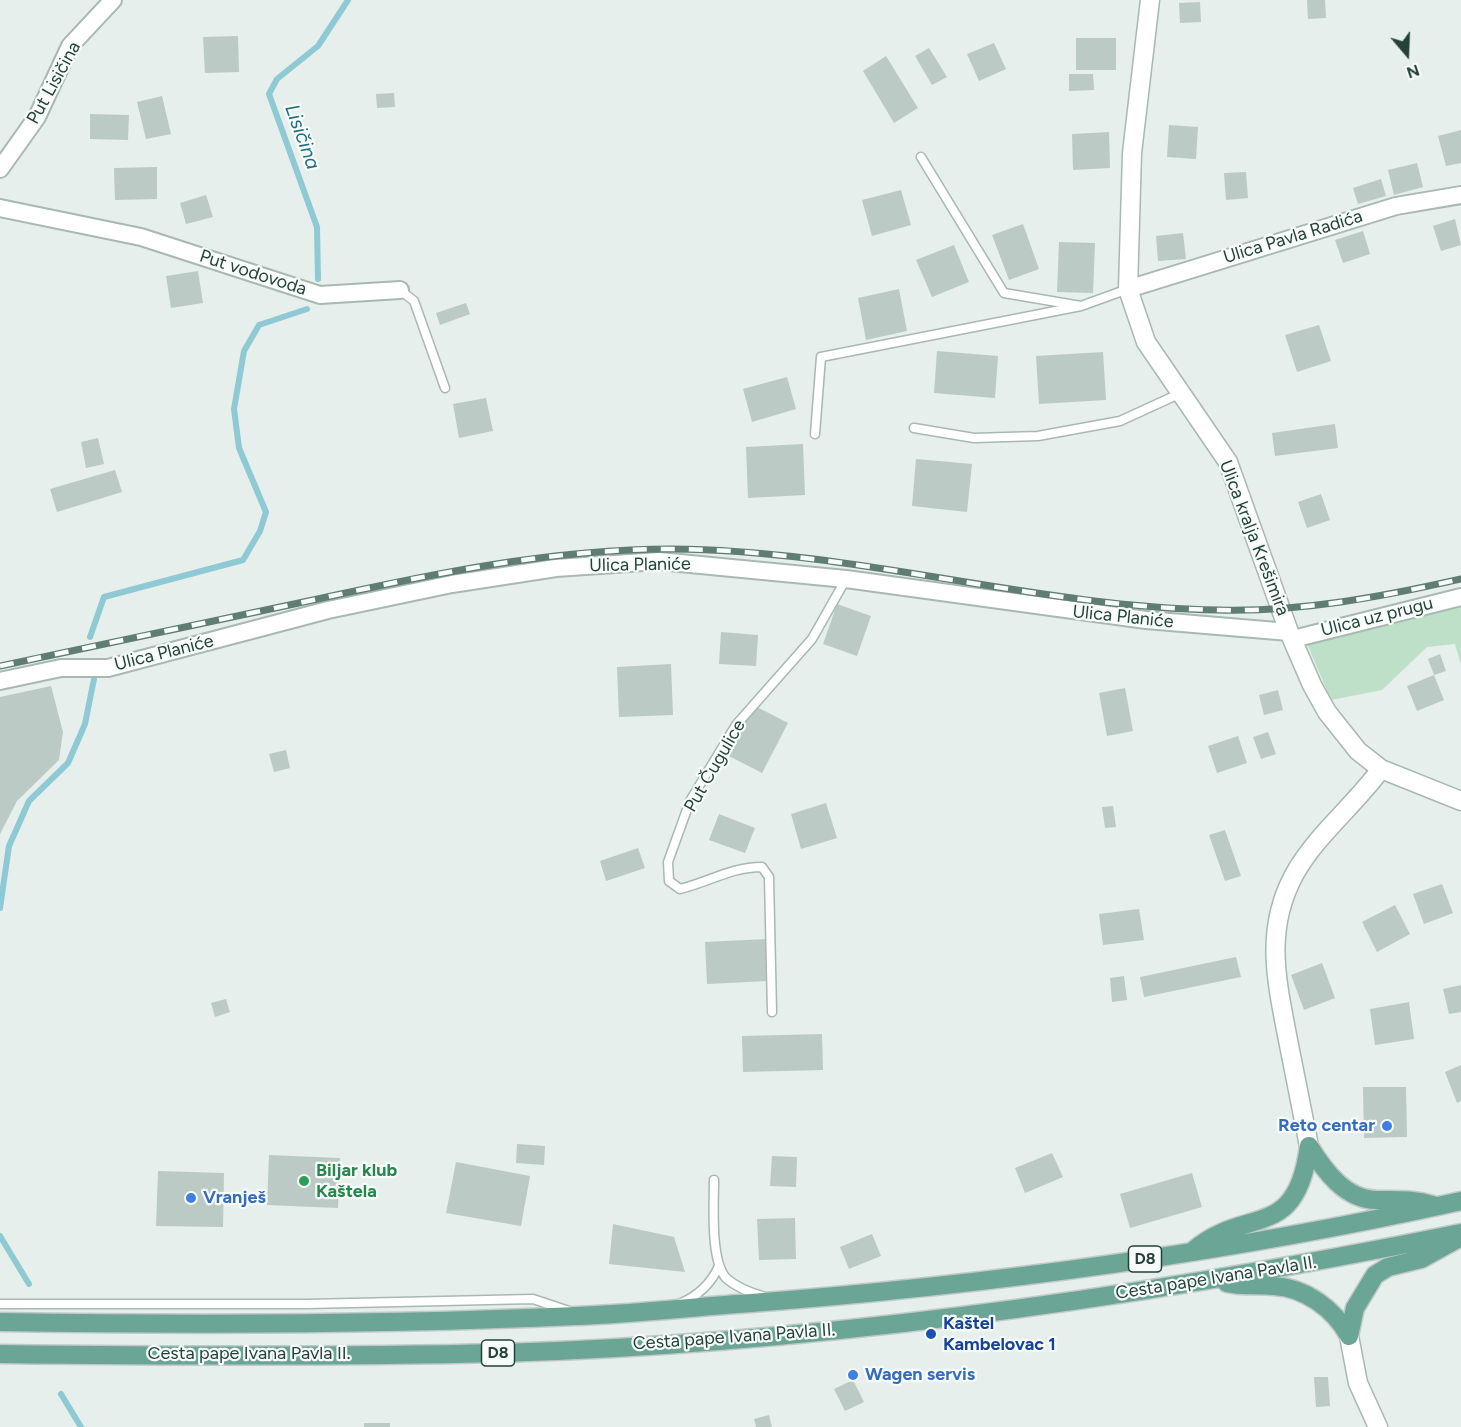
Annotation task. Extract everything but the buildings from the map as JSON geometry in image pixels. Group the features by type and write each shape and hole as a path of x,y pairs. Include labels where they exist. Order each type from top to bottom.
{"main road":[{"path":"1309,1146 1325,1171 1357,1196 1374,1200 1417,1200 1437,1207"},
{"path":"1190,1252 1222,1231 1267,1219 1283,1208 1297,1192 1305,1176 1309,1146"},
{"name":"Cesta pape Ivana Pavla II.","path":"0,1322 383,1323 581,1316 784,1301 987,1281 1190,1252 1461,1202"},
{"path":"1349,1336 1355,1308 1375,1275 1388,1267 1421,1259 1447,1247 1461,1235"},
{"name":"Cesta pape Ivana Pavla II.","path":"0,1353 281,1355 504,1353 874,1326 1214,1280 1461,1235"},
{"path":"1214,1280 1232,1285 1294,1289 1328,1308 1339,1318 1349,1336"}],"street":[{"name":"Put Lisičina","path":"0,169 37,117 70,46 113,0"},
{"name":"Ulica kralja Krešimira","path":"1150,0 1132,153 1128,289 1146,342 1228,462 1291,635 1312,685 1327,712 1358,752 1380,770 1461,801"},
{"name":"Ulica Pavla Radića","path":"1128,289 1396,206 1461,195"},
{"name":"Put vodovoda","path":"0,208 141,237 320,295 400,290"},
{"name":"Ulica Planiće","path":"0,681 61,668 108,668 328,610 452,585 556,568 658,561 722,565 846,579 1066,611 1291,635"},
{"name":"Ulica uz prugu","path":"1291,635 1461,597"},
{"path":"1309,1146 1274,970 1275,932 1283,901 1310,849 1380,770"},
{"path":"1349,1336 1358,1383 1378,1427"}],"lane":[{"path":"921,157 1004,293 1080,306"},
{"path":"815,434 821,357 1080,306 1128,289"},
{"name":"Put vodovoda","path":"400,290 414,301 446,388"},
{"path":"914,428 974,438 1038,436 1120,421 1181,393"},
{"name":"Put Čugulice","path":"772,1012 769,877 762,867 745,867 724,872 703,883 680,890 669,881 668,862 690,801 736,725 812,639 846,579"},
{"path":"714,1180 714,1216 719,1266 726,1277 737,1286 756,1294 784,1301"},
{"path":"662,1310 698,1294 715,1275 719,1266"},
{"path":"0,1304 307,1304 533,1299 563,1307 581,1316"}],"green space":[{"path":"1461,603 1461,665 1455,644 1427,647 1382,690 1331,700 1308,646 1309,642"}],"waterway":[{"name":"Lisičina","path":"318,279 317,227 269,94 277,79 318,46 348,0"},
{"path":"90,637 104,597 243,560 260,531 266,512 239,448 234,409 244,351 259,325 307,309"},
{"name":"Lisičina","path":"0,908 9,846 29,801 68,763 85,724 94,679"},
{"name":"Lisičina","path":"0,1236 29,1284"},
{"name":"Lisičina","path":"61,1394 81,1427"}],"railway":[{"path":"0,666 447,572 536,558 626,550 741,552 877,568 1082,599 1150,607 1219,610 1311,606 1401,592 1461,579"}],"place":[{"name":"Reto centar","path":"1387,1126"},
{"name":"Biljar klub Kaštela","path":"304,1181"},
{"name":"Vranješ","path":"191,1198"},
{"name":"Kaštel Kambelovac 1","path":"931,1334"},
{"name":"Wagen servis","path":"853,1375"}]}
